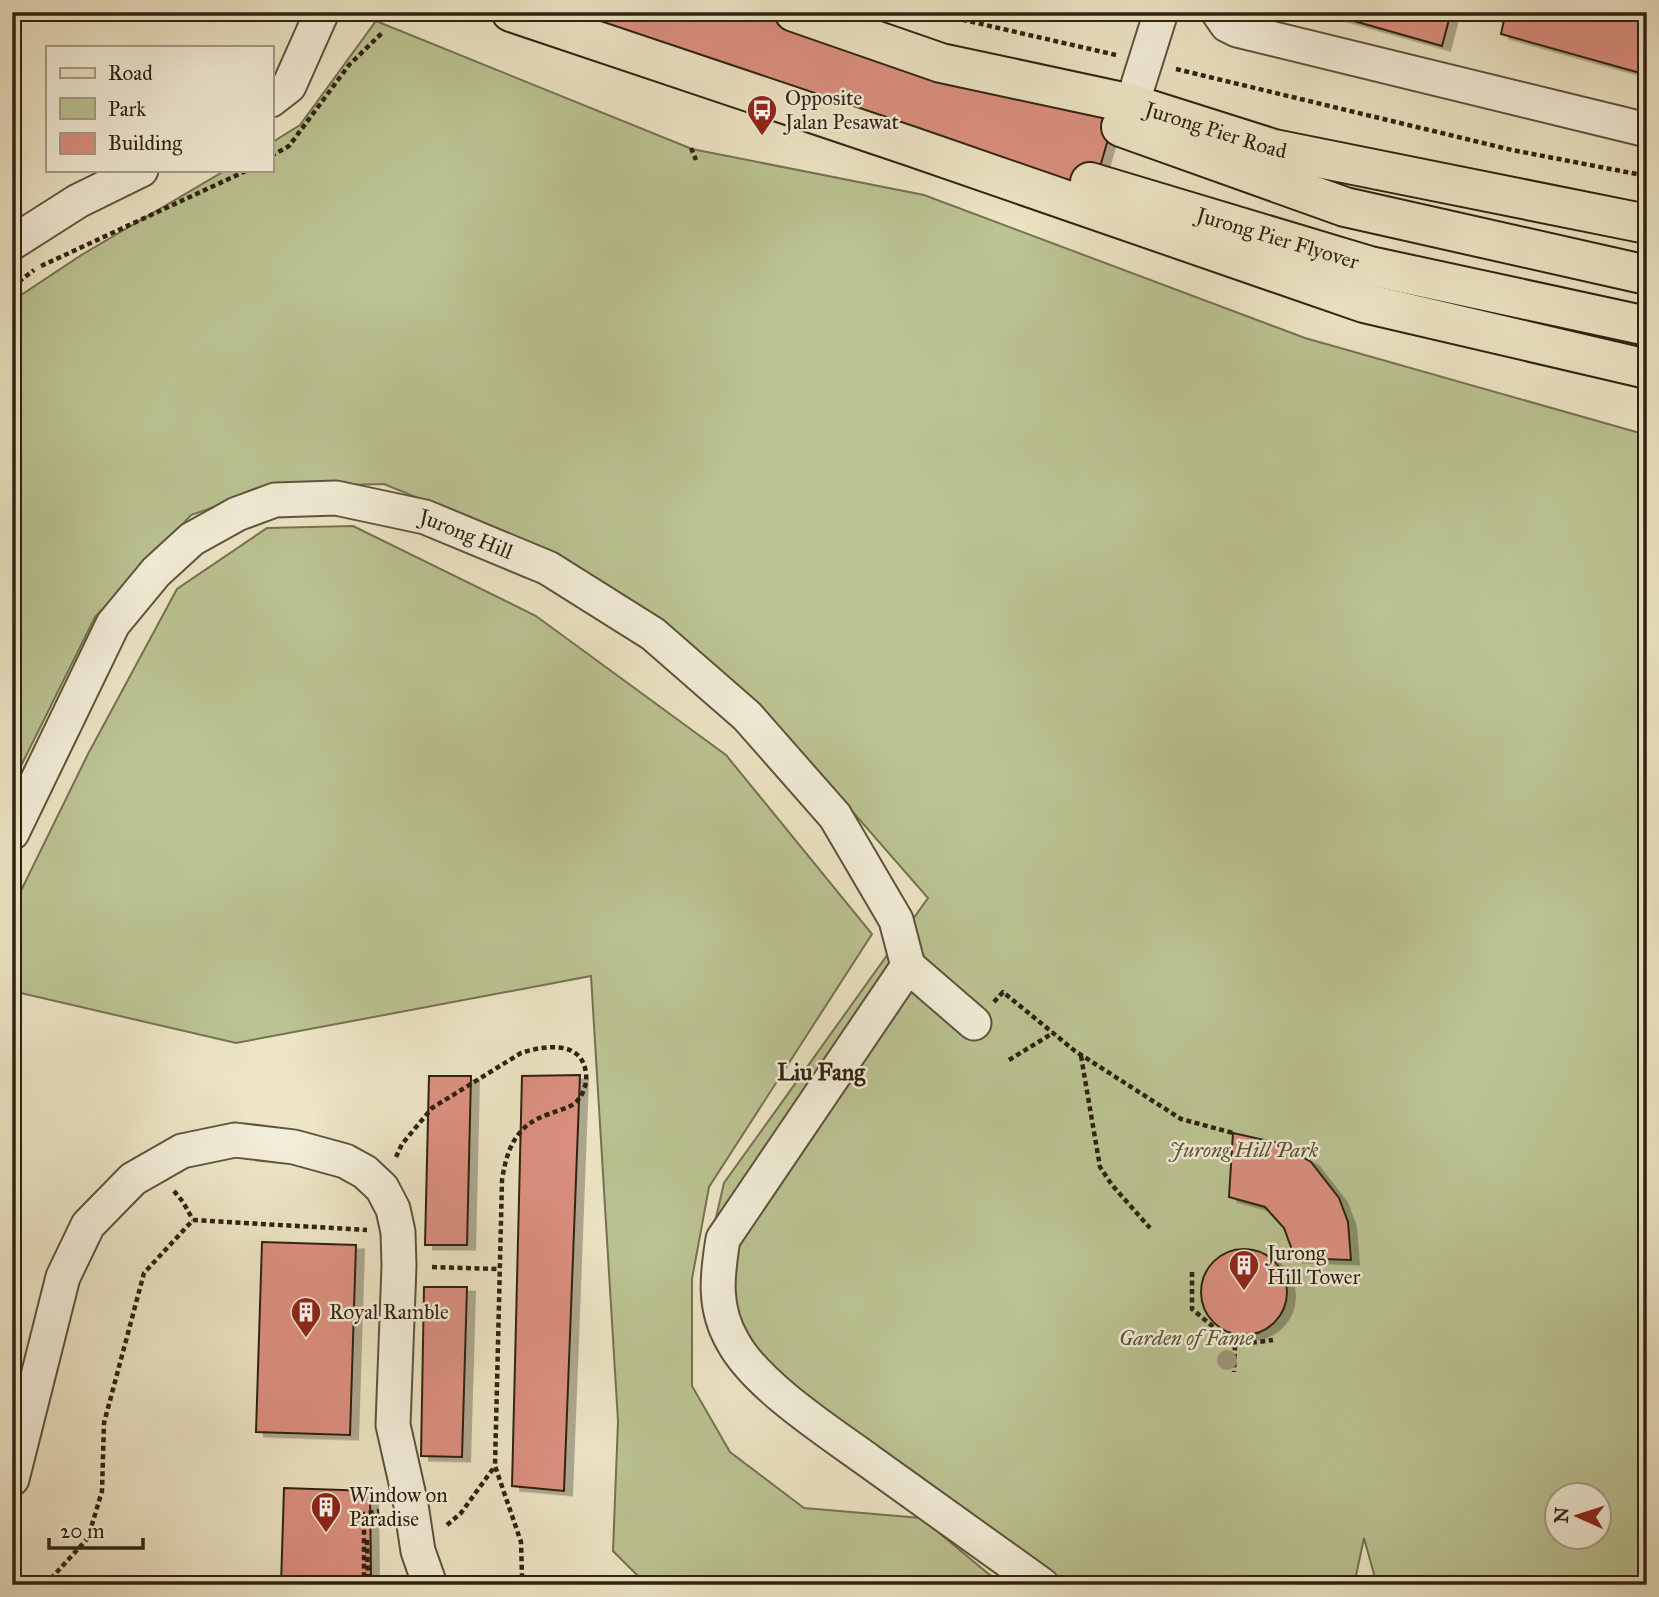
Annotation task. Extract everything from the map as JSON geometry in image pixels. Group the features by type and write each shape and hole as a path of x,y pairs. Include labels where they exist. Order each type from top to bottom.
{"main road":[{"path":"511,12 1364,303 1647,369"},
{"name":"Jurong Pier Road","path":"793,12 941,63 1132,104 1274,149 1647,224"},
{"path":"941,63 1345,207 1647,275"},
{"name":"Jurong Pier Flyover","path":"910,146 1053,171 1370,266 1647,326"}],"street":[{"path":"273,98 289,86 322,12"},
{"path":"1132,104 1161,12"},
{"path":"1218,12 1227,25 1237,30 1647,131"},
{"path":"12,243 78,201 137,172"},
{"name":"Jurong Hill","path":"12,833 113,624 156,572 192,539 236,514 275,500 335,498 425,517 548,568 653,634 747,716 835,816 896,920 908,966"},
{"path":"974,1023 908,966 723,1239 716,1284 722,1315 733,1343 765,1381 824,1429 1042,1585"},
{"path":"12,1479 63,1277 88,1225 133,1179 182,1151 235,1140 294,1147 345,1161 366,1172 382,1188 393,1209 398,1232 399,1266 393,1425 418,1551 430,1585"}],"path":[{"path":"929,12 1512,150 1647,176"},
{"path":"273,155 289,146 349,65 383,32"},
{"path":"691,148 696,160"},
{"path":"12,287 39,267 244,172"},
{"path":"974,1023 1003,992 1081,1055 1181,1119 1234,1133"},
{"path":"1009,1060 1053,1033"},
{"path":"382,1188 402,1144 432,1108 521,1053 553,1046 573,1050 581,1059 587,1080 583,1092 577,1101 567,1108 532,1119 516,1137 506,1157 502,1180 495,1466 521,1542 520,1585"},
{"path":"1081,1055 1100,1167 1112,1185 1150,1228"},
{"path":"171,1189 183,1202 193,1220"},
{"path":"193,1220 398,1232"},
{"path":"45,1585 88,1538 102,1491 104,1423 145,1273 193,1220"},
{"path":"399,1266 499,1269"},
{"path":"1192,1272 1192,1309 1235,1345 1273,1340"},
{"path":"1234,1372 1235,1345"},
{"path":"418,1551 461,1513 495,1466"},
{"path":"369,1585 367,1522 412,1510"},
{"path":"364,1514 364,1579 369,1585"}],"green space":[{"name":"Jurong Hill Park","path":"376,21 692,149 924,195 1305,338 1647,435 1647,1585 1377,1585 1364,1538 1354,1585 1026,1585 922,1500 786,1421 729,1356 703,1274 724,1183 928,898 797,748 543,549 384,484 272,487 191,515 95,617 12,784 12,301 83,254 223,172 273,172 273,142 300,125"},
{"path":"353,526 536,616 726,755 872,934 709,1187 692,1279 692,1386 730,1452 804,1508 921,1518 1002,1585 647,1585 613,1551 618,1421 591,976 236,1043 12,991 12,909 88,754 177,589 267,528"}],"building":[{"path":"507,12 788,12 1116,112 1093,191"},
{"path":"1322,12 1451,12 1442,46"},
{"path":"1477,12 1647,12 1647,75 1501,34 1504,20"},
{"path":"580,1075 564,1491 512,1486 522,1076"},
{"path":"429,1076 471,1076 467,1245 425,1245"},
{"path":"1233,1133 1278,1143 1311,1162 1339,1198 1348,1222 1351,1260 1295,1258 1284,1228 1265,1207 1229,1197"},
{"name":"Royal Ramble","path":"262,1242 356,1245 350,1435 256,1432"},
{"name":"Jurong Hill Tower","path":"1244,1249 1260,1253 1274,1262 1283,1276 1287,1292 1283,1308 1274,1322 1260,1331 1244,1335 1228,1331 1214,1322 1205,1308 1201,1292 1205,1276 1214,1262 1228,1253"},
{"path":"424,1287 467,1287 462,1457 421,1456"},
{"name":"Window on Paradise","path":"284,1488 370,1491 371,1577 375,1585 281,1585"}],"place":[{"name":"Opposite Jalan Pesawat","path":"762,137"},
{"name":"Jurong Hill Tower","path":"1244,1292"},
{"name":"Royal Ramble","path":"306,1339"},
{"name":"Window on Paradise","path":"326,1534"}],"district":[{"name":"Liu Fang","path":"821,1072"}],"park label":[{"name":"Garden of Fame","path":"1186,1338"}]}
